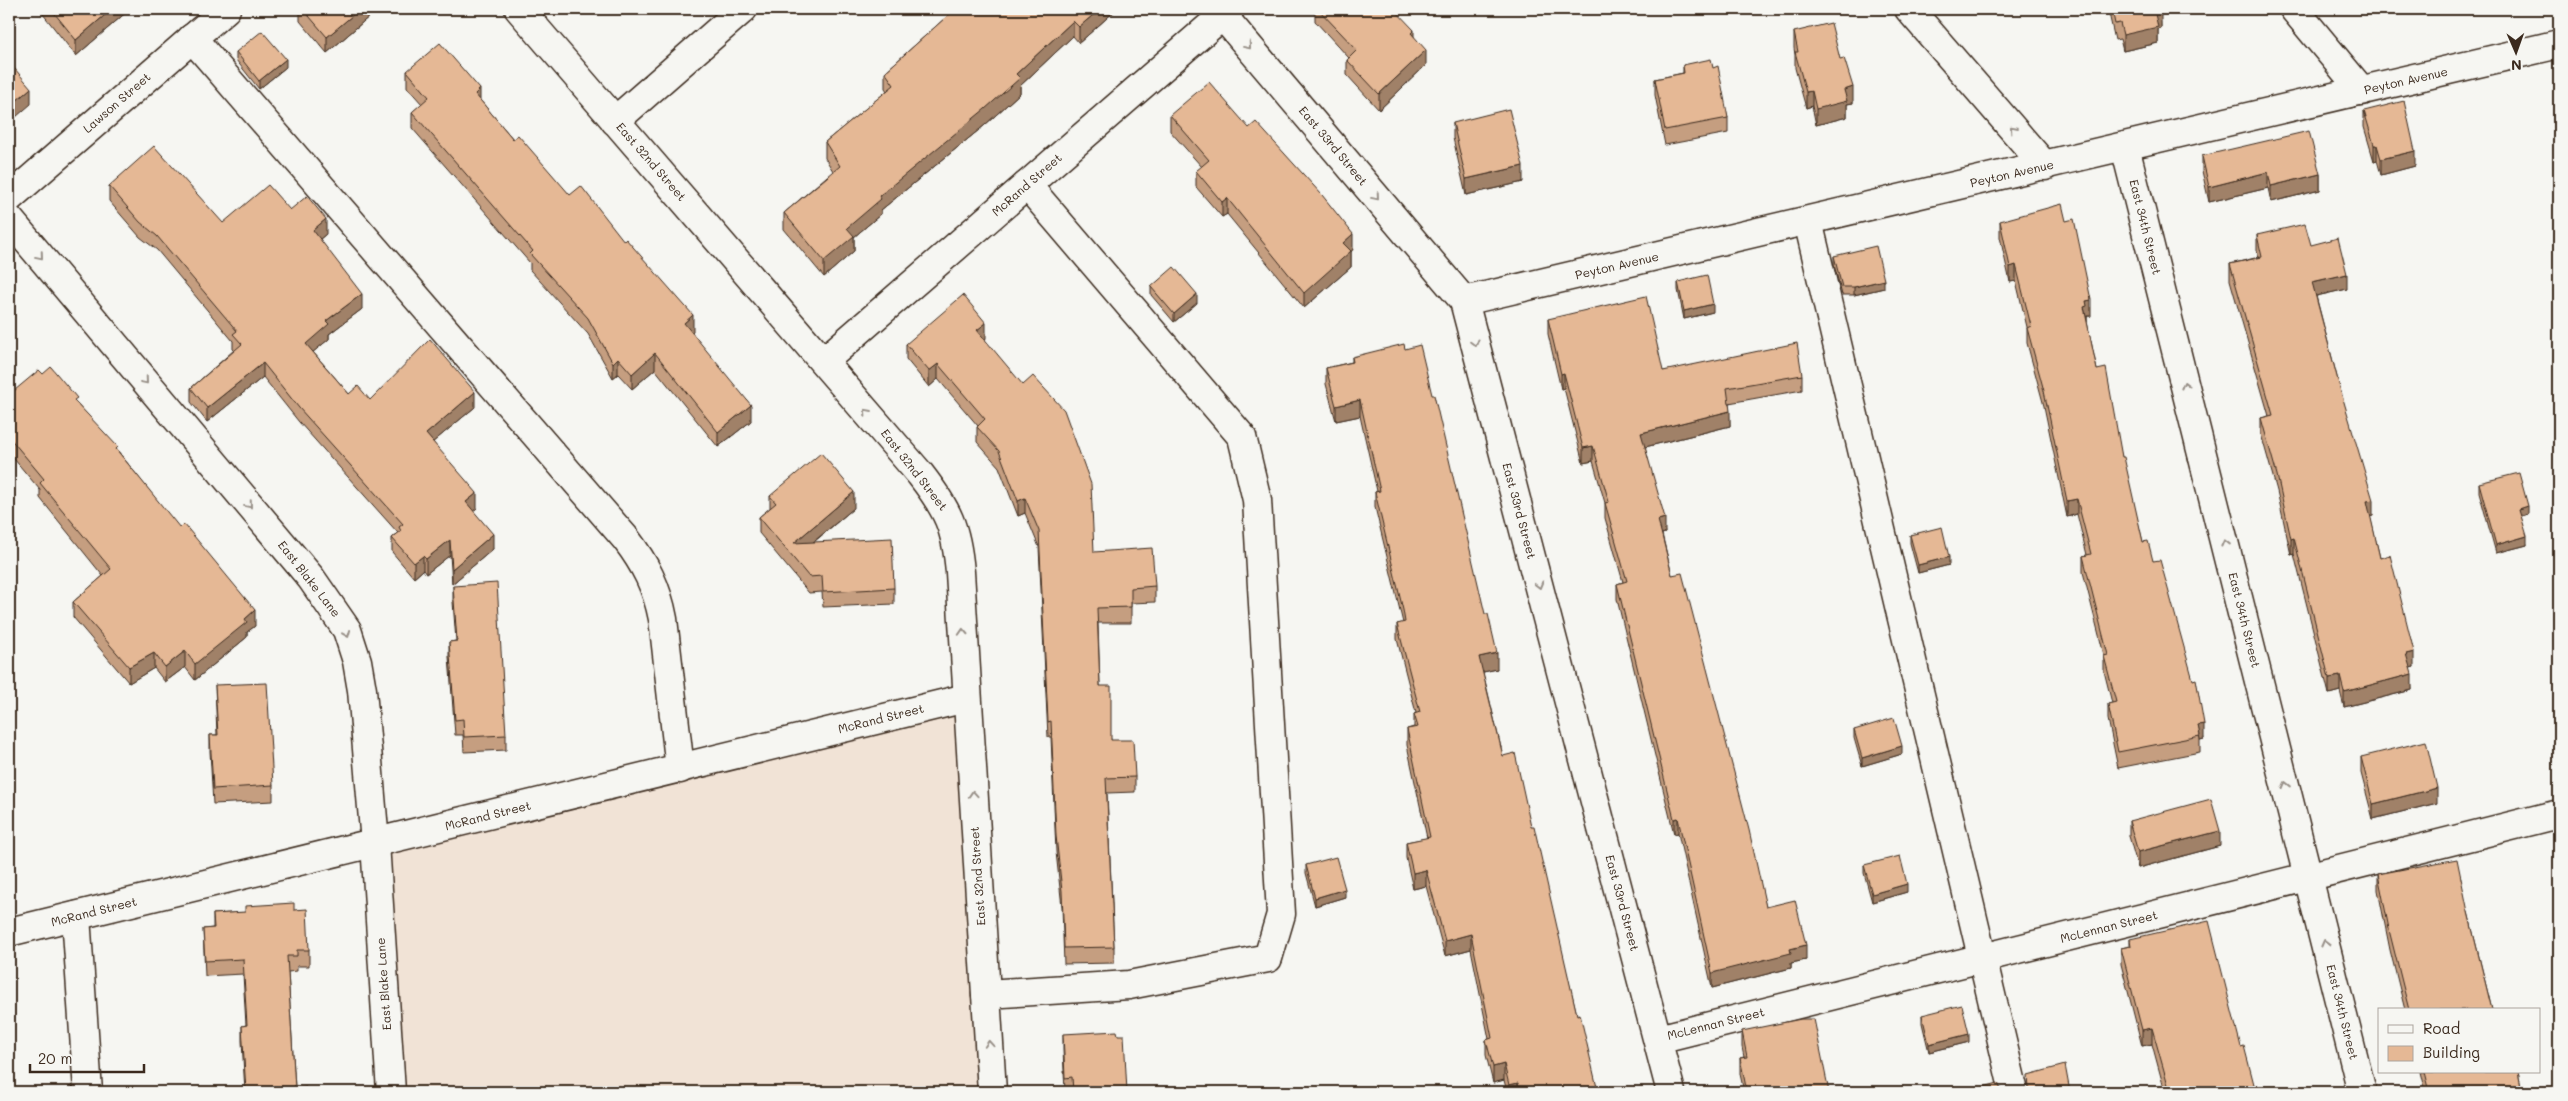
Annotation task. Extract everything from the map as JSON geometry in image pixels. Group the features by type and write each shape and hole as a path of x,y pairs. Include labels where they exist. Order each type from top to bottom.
{"street":[{"name":"Lawson Street","path":"9,198 226,9"},
{"name":"East 32nd Street","path":"519,9 824,361 920,474 949,515 957,544 960,572 966,698 992,1092"},
{"path":"615,120 743,9"},
{"path":"1909,9 2045,166"},
{"path":"2294,9 2362,91"},
{"name":"McRand Street","path":"824,361 1027,185 1223,11"},
{"name":"East 33rd Street","path":"1223,11 1464,301 1671,1092"},
{"path":"192,38 613,524 642,560 658,597 663,619 680,769"},
{"name":"Peyton Avenue","path":"1464,301 1808,222 2559,44"},
{"name":"East 34th Street","path":"2125,147 2362,1092"},
{"path":"986,994 1130,985 1268,958 1281,914 1257,500 1242,437 1027,185"},
{"name":"East Blake Lane","path":"9,219 311,578 347,630 357,661 362,690 375,843 391,1092"},
{"path":"1808,222 2014,1092"},
{"name":"McRand Street","path":"9,932 966,698"},
{"name":"McLennan Street","path":"1658,1039 2559,814"},
{"path":"76,916 88,1092"}],"shaded area":[{"path":"967,693 992,1092 390,1092 375,843"}],"building":[{"path":"51,9 112,9 76,40"},
{"path":"303,9 360,9 327,37"},
{"path":"955,9 1100,9 1079,27 1073,21 1016,74 1020,78 879,196 881,199 847,228 854,236 824,261 784,213 840,166 825,142 894,85 885,72"},
{"path":"1318,9 1394,9 1414,30 1411,33 1426,50 1379,94 1347,60 1357,50"},
{"path":"2112,9 2160,9 2161,13 2155,14 2158,27 2123,35 2120,23 2115,24"},
{"path":"1831,23 1840,59 1844,58 1853,87 1844,90 1847,101 1816,109 1812,91 1806,92 1795,52 1798,52 1794,32"},
{"path":"262,31 286,59 259,81 236,52"},
{"path":"440,43 480,89 475,94 513,139 518,135 570,195 581,186 624,241 626,239 693,315 684,323 751,405 718,432 655,353 632,374 618,358 613,363 588,318 530,254 533,251 412,112 429,97 407,71"},
{"path":"1711,59 1713,68 1718,66 1728,118 1665,130 1655,79 1684,73 1683,65"},
{"path":"9,62 31,88 9,107"},
{"path":"1209,82 1249,128 1256,122 1322,195 1353,234 1343,243 1351,251 1304,293 1227,198 1222,202 1196,171 1209,160 1170,115"},
{"path":"2404,101 2415,151 2381,159 2377,145 2374,145 2364,111"},
{"path":"1509,109 1523,166 1466,179 1453,123"},
{"path":"2309,131 2320,174 2271,186 2268,172 2209,187 2202,156"},
{"path":"154,146 223,223 268,185 290,210 307,196 326,219 313,230 362,294 326,321 329,324 306,344 349,394 358,386 370,400 430,339 475,392 426,434 477,493 466,502 493,534 452,569 450,540 426,559 423,556 414,563 392,538 401,531 399,527 403,524 299,408 263,363 207,408 191,388 242,344 233,334 237,331 157,236 140,222 109,186"},
{"path":"2062,204 2066,221 2074,219 2091,300 2086,301 2087,306 2084,307 2097,370 2106,368 2122,457 2124,457 2143,542 2148,541 2153,561 2160,560 2193,680 2196,679 2204,724 2198,725 2200,736 2118,752 2108,704 2116,702 2104,656 2108,655 2083,556 2091,554 2077,499 2067,501 2044,391 2027,328 2031,326 2016,265 2010,267 2000,221"},
{"path":"2305,224 2311,245 2338,238 2347,274 2312,282 2341,392 2373,500 2367,501 2380,558 2390,555 2414,652 2406,654 2412,674 2344,692 2340,676 2329,678 2294,538 2291,539 2277,475 2261,418 2273,415 2230,264 2262,257 2257,235"},
{"path":"1876,246 1884,280 1854,287 1842,287 1834,256"},
{"path":"1174,267 1197,294 1174,314 1151,287"},
{"path":"1707,275 1713,304 1684,311 1678,282"},
{"path":"963,295 986,323 977,330 1023,385 1033,376 1064,410 1091,484 1094,552 1152,548 1155,586 1131,588 1131,607 1097,608 1100,686 1111,686 1111,740 1133,740 1135,777 1106,778 1114,947 1064,948 1062,891 1056,836 1051,721 1048,722 1039,531 1025,498 1018,501 999,451 977,427 985,419 938,364 929,371 906,344"},
{"path":"1646,296 1663,371 1797,343 1802,375 1727,388 1730,411 1641,433 1665,518 1658,520 1672,575 1682,573 1749,830 1766,907 1795,900 1806,945 1790,949 1791,953 1712,973 1678,818 1674,819 1617,584 1627,581 1605,503 1609,502 1593,446 1583,448 1564,373 1561,374 1548,319"},
{"path":"1404,344 1405,349 1420,345 1432,395 1434,395 1485,614 1488,614 1497,653 1479,657 1503,756 1515,753 1531,826 1534,826 1577,1015 1580,1014 1598,1092 1520,1092 1518,1083 1509,1085 1504,1064 1493,1067 1486,1040 1492,1038 1471,934 1445,941 1426,870 1413,873 1406,842 1430,837 1407,729 1418,727 1414,714 1420,712 1397,624 1405,622 1403,610 1375,492 1380,491 1360,400 1336,406 1326,368 1353,362 1352,357"},
{"path":"51,367 77,398 74,400 118,447 116,449 180,528 184,524 255,610 245,619 247,622 195,664 185,651 165,667 154,653 129,667 73,602 111,569 40,483 44,479 9,437 9,395 39,370 43,374"},
{"path":"821,453 854,492 794,543 892,538 894,588 823,592 822,576 809,577 759,517 776,503 770,496"},
{"path":"2519,473 2528,506 2519,509 2527,536 2496,545 2479,483"},
{"path":"1942,527 1949,557 1918,565 1910,535"},
{"path":"497,583 506,735 464,737 463,719 455,720 449,642 457,641 453,586"},
{"path":"267,683 273,785 213,789 210,735 218,735 215,685"},
{"path":"1894,718 1902,746 1862,758 1854,730"},
{"path":"2426,741 2437,788 2373,804 2361,757"},
{"path":"2211,799 2220,831 2138,852 2129,821"},
{"path":"1900,856 1907,884 1872,894 1864,865"},
{"path":"1336,857 1345,889 1315,898 1306,865"},
{"path":"2457,859 2492,1008 2408,1008 2390,934 2378,874"},
{"path":"294,903 294,910 307,909 309,950 297,950 297,956 287,956 295,1088 306,1087 306,1092 246,1092 242,1026 247,1025 243,959 205,961 203,929 214,928 213,914 245,912 245,906"},
{"path":"2209,921 2241,1047 2244,1046 2256,1092 2170,1092 2152,1028 2142,1030 2121,948 2131,946 2130,939"},
{"path":"1962,1005 1969,1034 1929,1044 1922,1015"},
{"path":"1801,1019 1814,1019 1829,1092 1747,1092 1740,1058 1747,1057 1742,1031"},
{"path":"1117,1031 1118,1035 1124,1035 1127,1092 1073,1092 1072,1077 1065,1078 1063,1034"},
{"path":"2065,1065 2070,1092 2027,1092 2029,1089 2028,1075"},
{"path":"2426,1074 2518,1074 2522,1092 2430,1092"},
{"path":"1998,1083 2002,1092 1965,1092"}]}
